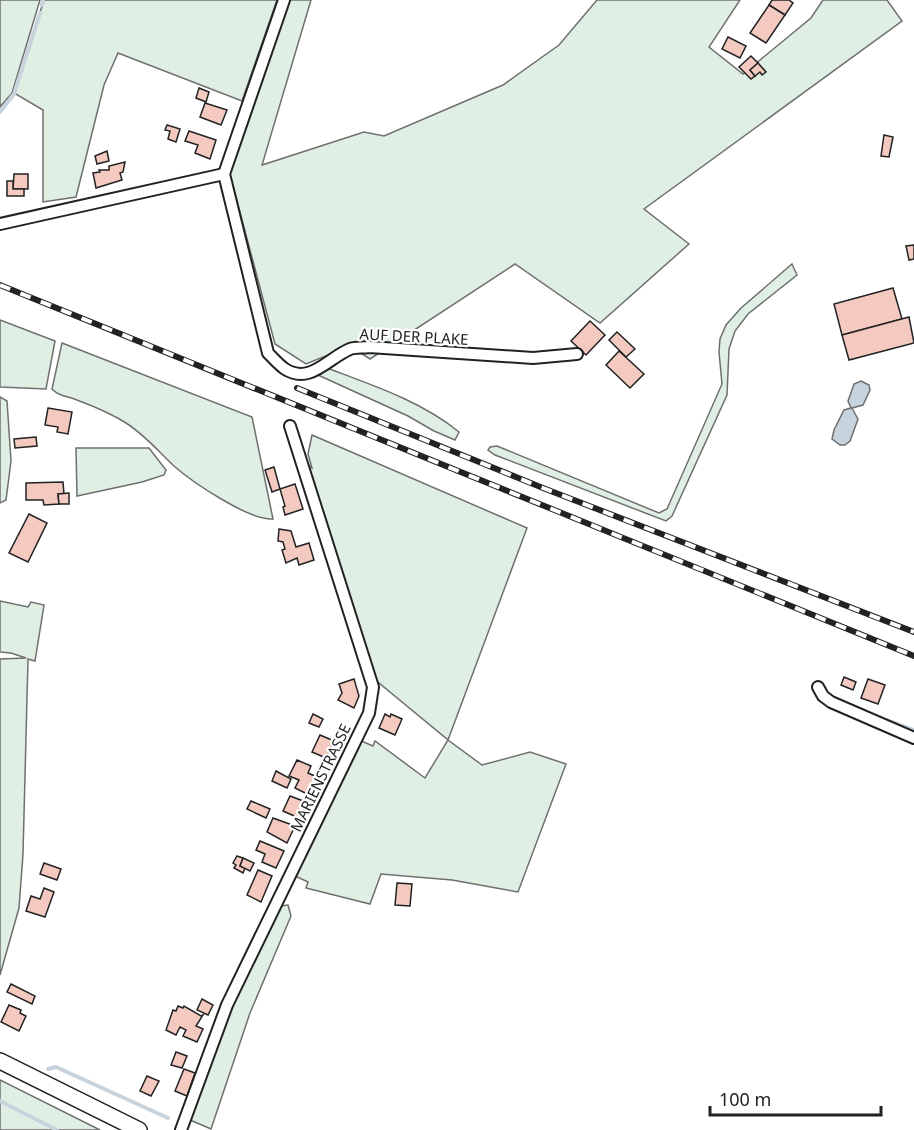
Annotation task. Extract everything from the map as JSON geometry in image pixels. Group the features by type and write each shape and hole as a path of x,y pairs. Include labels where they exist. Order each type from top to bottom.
{"main road":[{"path":"0,1061 139,1130"}],"street":[{"path":"0,224 224,174 284,0"},
{"name":"AUF DER PLAKE","path":"224,174 268,352 285,369 298,374 308,374 320,369 350,349 369,347 533,358 577,354"},
{"name":"MARIENSTRASSE","path":"181,1130 227,1005 369,713 373,687 290,426"},
{"path":"818,687 823,696 831,702 914,738"}],"green space":[{"path":"0,0 40,0 12,93 0,107"},
{"path":"44,0 277,0 242,101 118,53 104,85 76,197 43,202 43,110 14,93"},
{"path":"290,0 311,0 262,165 364,132 384,136 503,85 559,45 597,0 740,0 709,47 743,74 811,18 823,0 887,0 902,21 644,209 689,244 600,323 515,264 370,359 350,346 306,364 275,344 229,171"},
{"path":"792,264 797,275 748,314 735,331 729,349 727,395 672,516 666,521 495,455 488,450 490,447 497,446 659,513 667,509 722,384 719,352 720,339 726,325 741,308"},
{"path":"0,320 55,341 46,389 0,387"},
{"path":"62,343 252,417 273,519 250,514 207,490 182,473 151,443 121,420 55,392 52,389"},
{"path":"327,368 396,395 429,411 459,432 455,440 318,375"},
{"path":"0,397 7,401 11,461 6,500 0,503"},
{"path":"312,435 527,528 448,740 373,678 306,465 312,468 308,454"},
{"path":"76,448 149,448 166,470 164,475 142,482 77,496"},
{"path":"0,601 28,607 31,602 44,605 35,661 28,659 23,854 19,908 0,975 0,659 26,658 0,652"},
{"path":"359,740 373,746 375,741 425,778 448,740 482,765 530,752 566,764 518,892 452,880 381,874 370,904 306,888 308,882 295,876"},
{"path":"288,905 291,916 250,1013 211,1129 190,1120 232,1007 281,906"},
{"path":"0,1080 100,1130 0,1130"}],"shaded area":[{"path":"861,381 869,385 870,390 863,405 852,408 858,419 850,441 845,445 840,445 832,439 834,430 844,410 851,408 848,401 854,384"}],"building":[{"path":"772,0 789,0 793,3 785,15 769,5"},
{"path":"769,5 785,15 766,43 750,33"},
{"path":"728,37 746,46 740,58 722,49"},
{"path":"751,56 758,63 750,70 755,76 751,79 739,67"},
{"path":"758,63 766,72 762,75 760,72 755,76 750,70"},
{"path":"199,88 209,92 206,102 196,98"},
{"path":"205,103 227,110 221,125 200,117"},
{"path":"167,125 180,129 176,142 168,139 170,131 165,130"},
{"path":"189,131 216,140 210,159 195,153 198,145 185,141"},
{"path":"884,135 893,137 889,157 881,156"},
{"path":"107,151 109,161 97,164 95,156"},
{"path":"125,162 123,172 120,173 122,180 96,188 93,173 100,172 99,170 109,170 109,166"},
{"path":"14,174 28,174 28,189 13,189"},
{"path":"7,181 13,181 13,189 24,189 24,196 7,196"},
{"path":"914,245 914,259 909,260 906,246"},
{"path":"893,288 902,319 842,335 834,304"},
{"path":"909,317 914,343 849,360 842,335"},
{"path":"590,321 605,335 586,355 571,341"},
{"path":"617,332 635,349 626,357 609,340"},
{"path":"619,351 644,374 630,388 606,365"},
{"path":"48,408 72,412 68,434 57,432 58,427 45,425"},
{"path":"36,437 37,446 15,448 14,439"},
{"path":"274,467 280,489 272,492 265,470"},
{"path":"63,482 64,494 58,494 59,504 44,505 43,500 26,500 26,483"},
{"path":"295,484 303,509 285,515 280,489"},
{"path":"69,493 69,504 59,504 58,494"},
{"path":"29,514 47,523 28,562 9,553"},
{"path":"279,529 291,531 296,547 309,543 314,560 299,565 297,558 286,563 282,550 285,549 283,542 278,541"},
{"path":"844,677 856,682 853,690 841,685"},
{"path":"354,679 359,696 354,708 338,700 342,693 339,684"},
{"path":"868,679 885,685 878,704 861,698"},
{"path":"313,714 323,719 319,727 309,723"},
{"path":"385,714 402,719 395,735 379,728"},
{"path":"320,735 334,741 326,758 312,752"},
{"path":"297,760 311,766 308,773 317,777 309,795 295,788 299,780 289,776"},
{"path":"276,771 291,779 287,788 272,781"},
{"path":"290,796 306,802 299,818 283,811"},
{"path":"251,801 270,809 266,818 247,809"},
{"path":"273,818 295,826 287,843 267,832"},
{"path":"260,841 284,851 276,868 262,862 265,854 256,850"},
{"path":"237,856 243,858 240,866 245,868 243,873 234,868 236,865 233,863"},
{"path":"243,858 254,863 250,871 240,866"},
{"path":"44,863 61,869 57,880 40,874"},
{"path":"258,870 272,876 261,902 247,895"},
{"path":"397,883 412,884 410,906 395,905"},
{"path":"44,888 54,892 45,917 26,911 31,896 40,899"},
{"path":"11,984 35,996 32,1004 7,992"},
{"path":"202,999 213,1005 208,1015 197,1010"},
{"path":"9,1005 21,1010 20,1013 26,1016 19,1031 1,1022"},
{"path":"178,1006 183,1008 184,1006 203,1015 196,1026 203,1029 197,1042 183,1036 186,1030 180,1027 176,1035 166,1030 173,1010 176,1011"},
{"path":"176,1052 187,1056 182,1068 171,1065"},
{"path":"184,1069 195,1073 187,1096 175,1091"},
{"path":"147,1076 159,1081 151,1096 140,1091"}],"waterway":[{"path":"42,5 43,0"},
{"path":"0,112 14,94 40,13"},
{"path":"886,720 914,730"},
{"path":"48,1069 56,1067 168,1118"},
{"path":"0,1101 57,1130"}],"railway":[{"path":"0,285 914,656"},
{"path":"297,388 543,488 914,632"}]}
